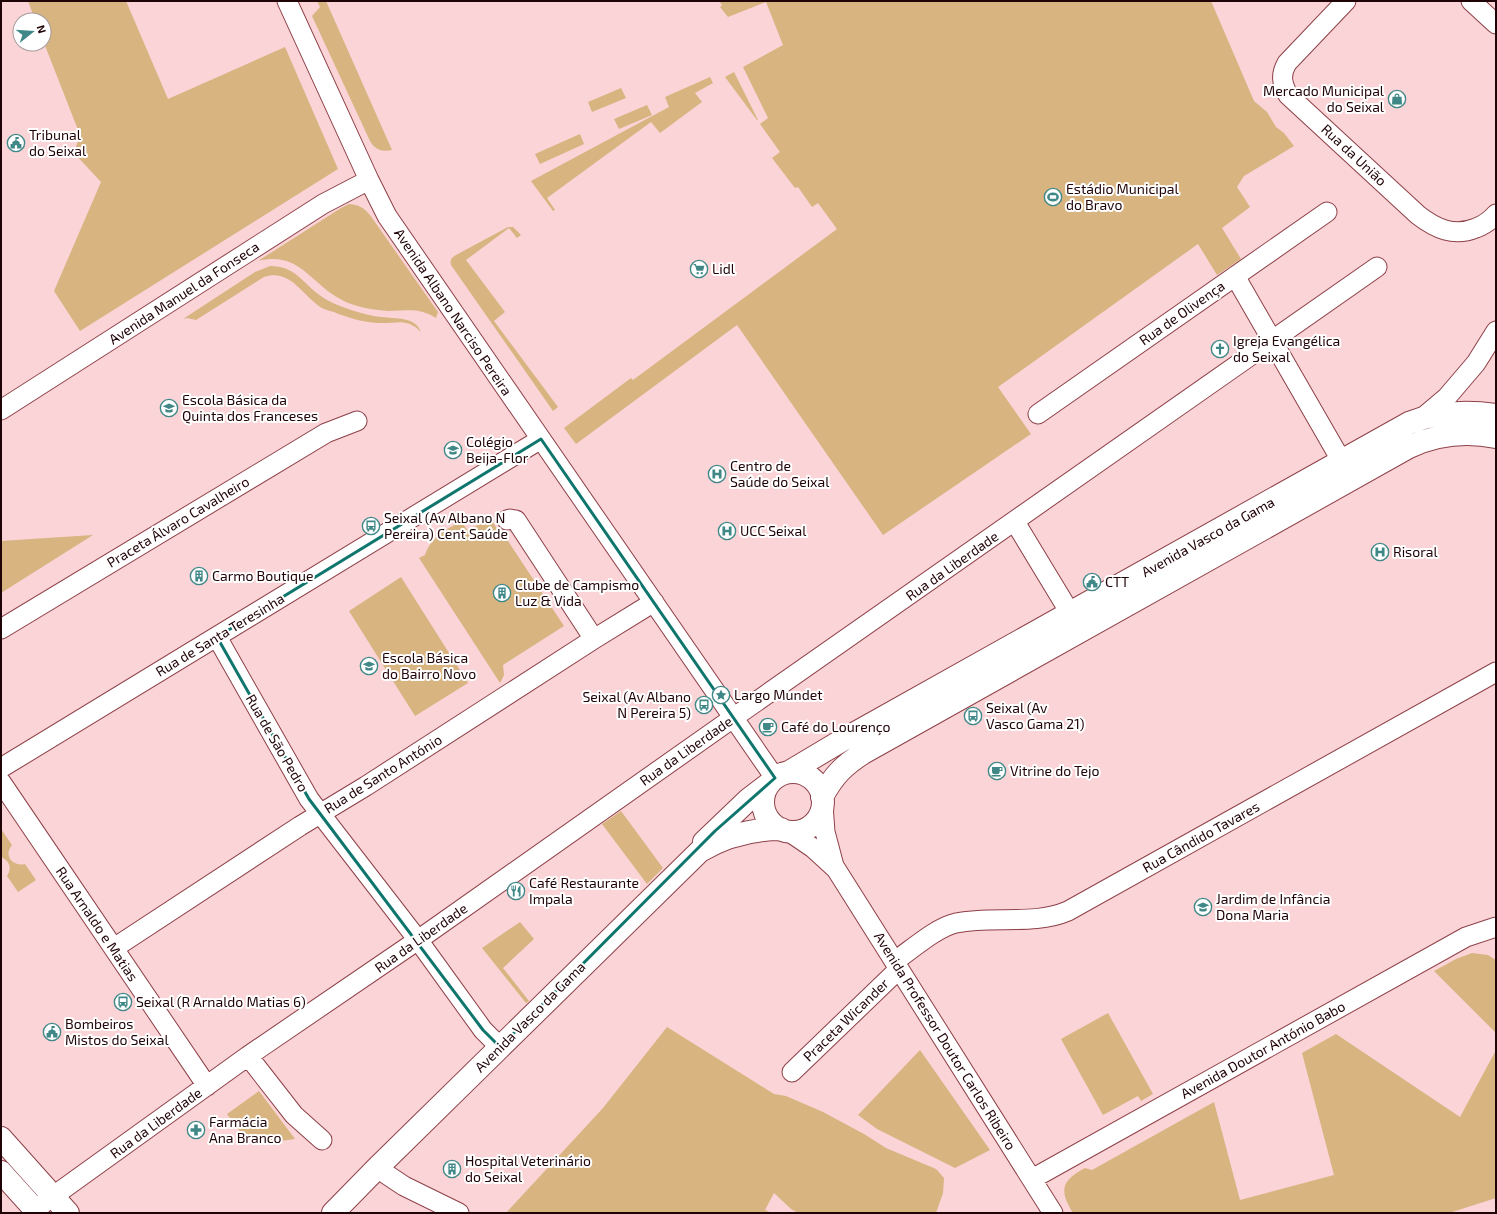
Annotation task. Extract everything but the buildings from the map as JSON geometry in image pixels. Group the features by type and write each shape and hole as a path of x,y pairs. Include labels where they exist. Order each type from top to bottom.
{"main road":[{"path":"1421,419 1440,415 1464,413 1496,415"},
{"name":"Avenida Vasco da Gama","path":"691,859 715,831 749,799 778,778 841,742 1075,622 1347,470 1409,423 1421,419"},
{"name":"Avenida Vasco da Gama","path":"1347,470 1424,440 1470,433 1496,437"},
{"name":"Avenida Vasco da Gama","path":"823,801 836,774 843,767 863,753 1075,622"},
{"path":"797,772 813,779 821,791 823,801 817,820 804,830 796,832 785,830 770,821 764,805 764,796 778,778 797,772"},
{"name":"Avenida Vasco da Gama","path":"333,1213 700,851 709,845 732,836 756,830 785,830"},
{"path":"1,1138 68,1213"},
{"path":"1,1172 37,1211"}],"street":[{"name":"Avenida Albano Narciso Pereira","path":"287,1 368,180 380,203 734,718 778,778"},
{"name":"Rua da União","path":"1346,1 1283,69 1282,78 1284,87 1288,94 1430,225 1445,231 1463,232 1486,223 1496,214"},
{"path":"1471,1 1491,19 1496,34"},
{"name":"Avenida Manuel da Fonseca","path":"1,410 323,204 368,180"},
{"name":"Rua de Olivença","path":"1038,414 1327,212"},
{"name":"Rua da Liberdade","path":"37,1211 53,1197 248,1056 418,940 1378,267"},
{"path":"1235,276 1347,470"},
{"name":"Avenida Vasco da Gama","path":"1421,419 1447,397 1476,363 1496,331"},
{"name":"Praceta Álvaro Cavalheiro","path":"1,629 326,433 358,421"},
{"name":"Rua de Santa Teresinha","path":"1,768 541,439"},
{"path":"507,520 510,518 516,520 594,639"},
{"path":"1015,522 1075,622"},
{"name":"Rua de Santo António","path":"114,948 320,814 654,602"},
{"name":"Rua de São Pedro","path":"217,636 306,794 418,940 483,1030 500,1047"},
{"name":"Rua Cândido Tavares","path":"897,965 938,931 956,923 976,920 1041,918 1056,916 1068,911 1496,672"},
{"name":"Rua Arnaldo e Matias","path":"1,782 208,1086"},
{"path":"823,801 825,832 836,869"},
{"path":"785,830 813,848 836,869"},
{"name":"Avenida Professor Doutor Carlos Ribeiro","path":"836,869 1053,1213"},
{"name":"Avenida Doutor António Babo","path":"1032,1180 1466,937 1496,927"},
{"name":"Praceta Wicander","path":"792,1072 897,965"},
{"path":"248,1056 294,1115 322,1140"},
{"path":"373,1172 458,1213"}],"highlighted area":[{"path":"541,439 775,778 715,831 500,1047 483,1030 309,799 217,637"}],"shaded area":[{"path":"28,1 126,1 168,99 285,47 338,169 80,331 54,291 101,182 74,153 80,135 48,52 52,52 52,12 32,12"},
{"path":"317,1 326,1 392,150 379,150 370,141 312,16 320,7"},
{"name":"Estádio Municipal do Bravo","path":"719,1 1211,1 1254,101 1267,112 1276,127 1284,133 1294,146 1244,176 1237,187 1250,207 1222,228 1241,259 1217,275 1198,244 998,387 1031,434 883,535 737,325 576,444 564,428 631,378 633,380 837,229 818,203 812,207 798,187 795,188 772,158 780,152 760,124 768,118 743,67 783,45 766,2 728,17 720,7 722,5"},
{"path":"734,72 758,120 725,77"},
{"path":"710,77 713,83 695,93 702,102 660,133 651,122 547,198 555,210 553,211 531,181 669,107 665,97"},
{"path":"621,88 626,98 592,112 588,102"},
{"path":"647,105 652,115 619,129 614,119"},
{"path":"580,134 584,144 540,164 535,154"},
{"path":"349,204 361,207 370,215 438,312 436,318 424,312 413,310 383,311 353,305 331,293 294,264 284,260 272,259 258,261"},
{"path":"508,227 513,227 521,235 517,238 509,228 466,260 505,312 494,321 558,407 553,411 451,265 451,259 454,256"},
{"path":"270,266 292,271 318,294 334,304 370,315 404,319 414,323 421,332 411,324 401,322 367,322 350,318 322,308 289,280 282,276 273,275 264,277 196,320 187,318 183,319 255,272"},
{"path":"490,517 500,534 504,535 564,626 503,665 504,675 500,683 419,558 425,555 431,543 435,539 461,521 468,531"},
{"path":"93,535 1,593 1,541"},
{"path":"401,577 468,683 415,716 349,611"},
{"path":"621,811 663,868 647,884 602,824"},
{"path":"1,829 12,845 9,849 9,857 11,860 17,864 25,864 36,880 18,892 7,876 10,868 9,865 1,857"},
{"path":"520,922 534,939 503,968 529,1001 526,1003 482,948"},
{"path":"1472,953 1488,955 1496,960 1496,1033 1434,971 1456,959"},
{"path":"1108,1013 1153,1094 1141,1101 1138,1096 1103,1115 1061,1039"},
{"path":"667,1027 774,1094 786,1096 823,1112 864,1134 886,1148 936,1169 944,1178 943,1193 936,1213 798,1213 791,1209 774,1193 765,1210 772,1213 506,1213 603,1108"},
{"path":"1336,1034 1460,1117 1496,1050 1496,1198 1449,1213 1073,1213 1064,1192 1067,1182 1071,1177 1085,1168 1092,1170 1214,1102 1240,1200 1334,1175 1302,1053"},
{"path":"920,1050 990,1150 955,1168 877,1129 858,1115"},
{"path":"259,1091 295,1139 280,1141 246,1140 227,1114"}],"place":[{"name":"Mercado Municipal do Seixal","path":"1397,99"},
{"name":"Tribunal do Seixal","path":"16,143"},
{"name":"Estádio Municipal do Bravo","path":"1053,197"},
{"name":"Lidl","path":"699,269"},
{"name":"Igreja Evangélica do Seixal","path":"1220,349"},
{"name":"Escola Básica da Quinta dos Franceses","path":"169,408"},
{"name":"Colégio Beija-Flor","path":"453,450"},
{"name":"Centro de Saúde do Seixal","path":"717,474"},
{"name":"Seixal (Av Albano N Pereira) Cent Saúde","path":"371,526"},
{"name":"UCC Seixal","path":"727,531"},
{"name":"Risoral","path":"1380,552"},
{"name":"Carmo Boutique","path":"199,576"},
{"name":"CTT","path":"1092,582"},
{"name":"Clube de Campismo Luz & Vida","path":"502,593"},
{"name":"Escola Básica do Bairro Novo","path":"369,666"},
{"name":"Largo Mundet","path":"721,695"},
{"name":"Seixal (Av Albano N Pereira 5)","path":"704,705"},
{"name":"Seixal (Av Vasco Gama 21)","path":"973,716"},
{"name":"Café do Lourenço","path":"768,727"},
{"name":"Vitrine do Tejo","path":"997,771"},
{"name":"Café Restaurante Impala","path":"516,891"},
{"name":"Jardim de Infância Dona Maria","path":"1203,907"},
{"name":"Seixal (R Arnaldo Matias 6)","path":"123,1002"},
{"name":"Bombeiros Mistos do Seixal","path":"52,1032"},
{"name":"Farmácia Ana Branco","path":"196,1130"},
{"name":"Hospital Veterinário do Seixal","path":"452,1169"}]}
